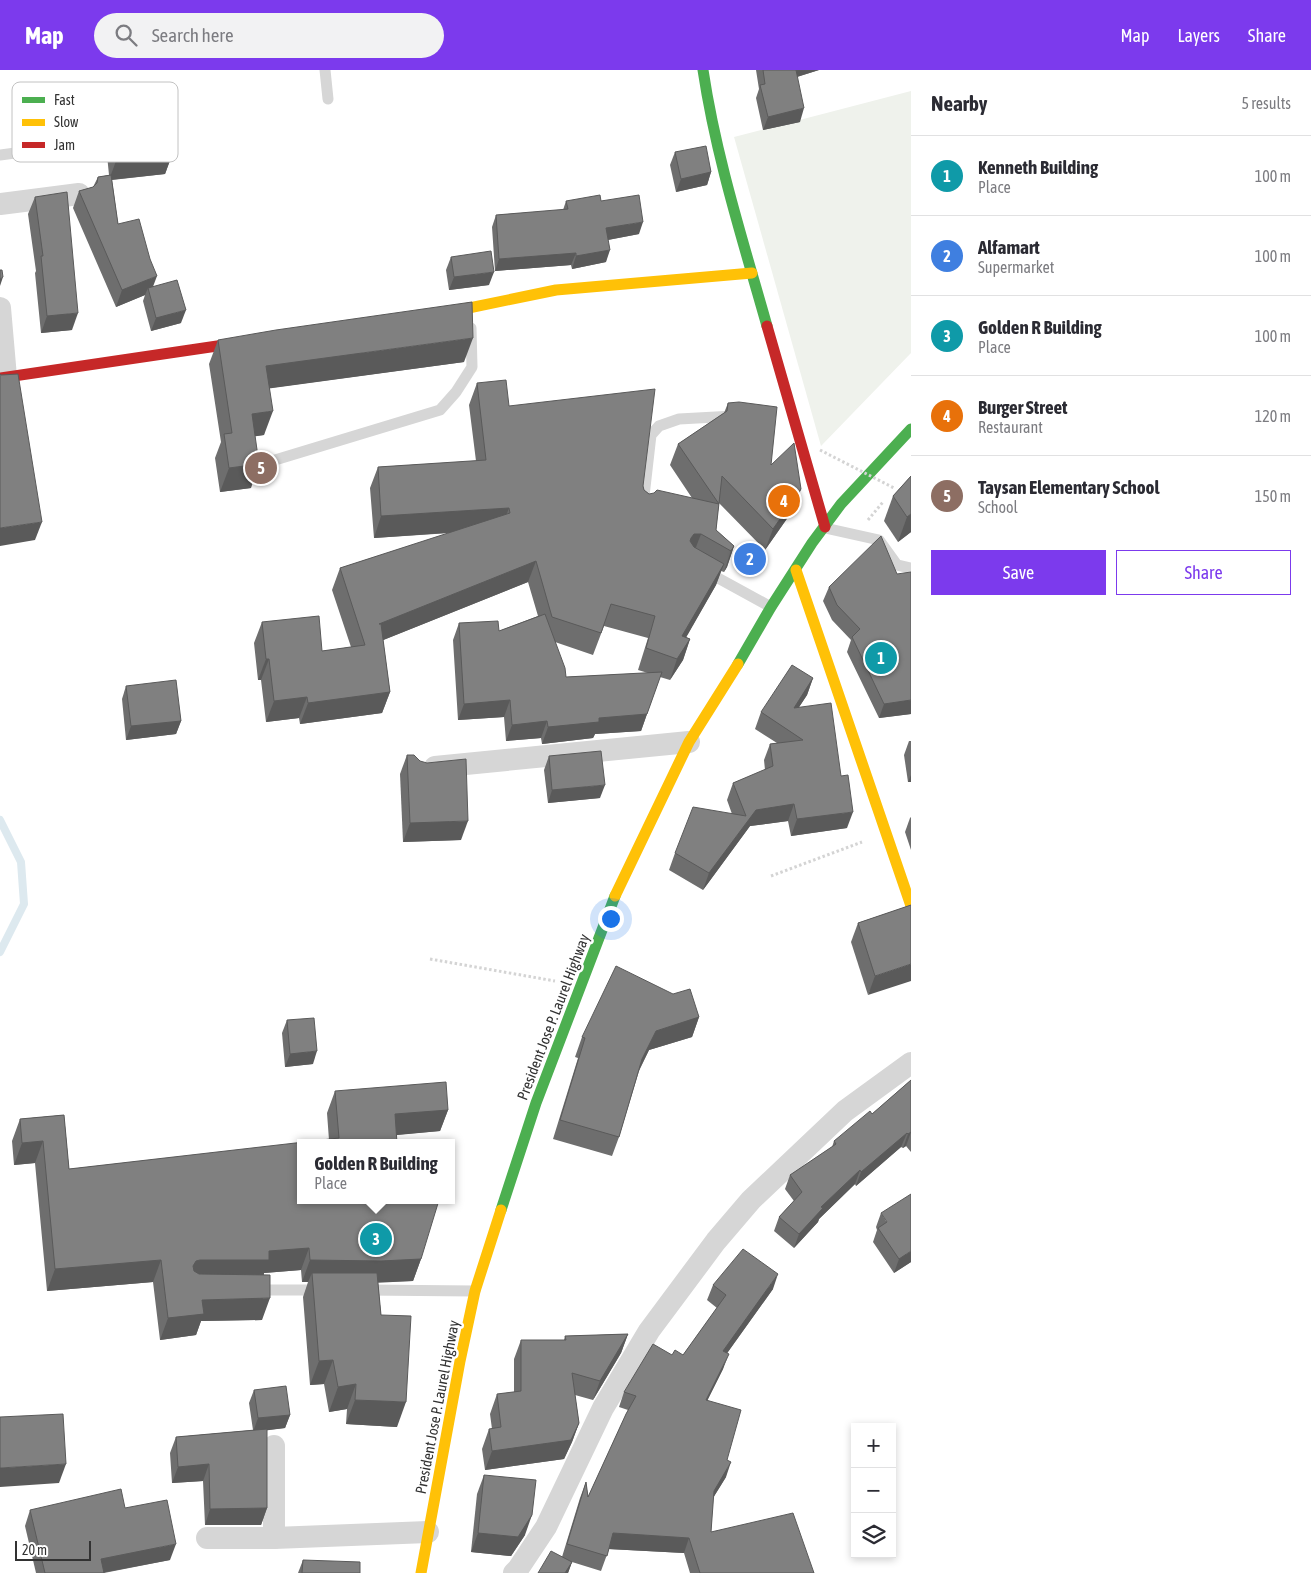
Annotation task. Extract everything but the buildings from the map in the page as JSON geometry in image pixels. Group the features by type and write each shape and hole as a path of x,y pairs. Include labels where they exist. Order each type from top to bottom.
{"main road":[{"path":"703,70 708,103 731,199 752,273 786,413 825,528"},
{"path":"420,317 470,309 556,290 752,273"},
{"path":"3,378 205,349 265,338"},
{"name":"President Jose P. Laurel Highway","path":"421,1573 460,1361 475,1291 536,1103 618,889 689,742 741,660 771,607 812,543 841,504 911,429"},
{"path":"796,570 911,906"}],"street":[{"path":"0,204 79,194"},
{"path":"0,308 3,378"},
{"path":"419,769 689,742"},
{"path":"514,1573 546,1527 603,1408 649,1331 716,1241 752,1200 844,1112 911,1063"},
{"path":"274,1446 274,1538"},
{"path":"207,1538 274,1538 428,1532"}],"lane":[{"path":"325,70 328,99"},
{"path":"275,460 440,410 456,392 472,367 470,309"},
{"path":"643,508 651,435 659,426 679,419 743,415"},
{"path":"825,528 879,540 897,565 911,568"},
{"path":"698,567 771,607"},
{"path":"241,1290 329,1290"},
{"path":"348,1290 475,1291"}],"path":[{"path":"820,450 894,488"},
{"path":"771,876 886,834"},
{"path":"430,959 580,986"}],"shaded area":[{"path":"911,91 911,353 821,446 734,137"}],"waterway":[{"path":"0,820 21,862 24,904 0,952"}],"traffic: fast":[{"path":"703,70 715,135 767,326"},
{"path":"738,664 771,607 812,543 841,504 911,429"},
{"path":"501,1210 536,1103 615,896"}],"traffic: slow":[{"path":"435,315 556,290 752,273"},
{"path":"796,570 911,906"},
{"path":"615,896 689,742 738,664"},
{"path":"421,1573 460,1361 475,1291 501,1210"}],"traffic: jam":[{"path":"767,326 825,527"},
{"path":"0,378 251,341"}],"place":[{"name":"Taysan Elementary School","path":"261,468"},
{"name":"Burger Street","path":"784,501"},
{"name":"Alfamart","path":"750,559"},
{"name":"Kenneth Building","path":"881,658"},
{"name":"Golden R Building","path":"376,1239"}]}
